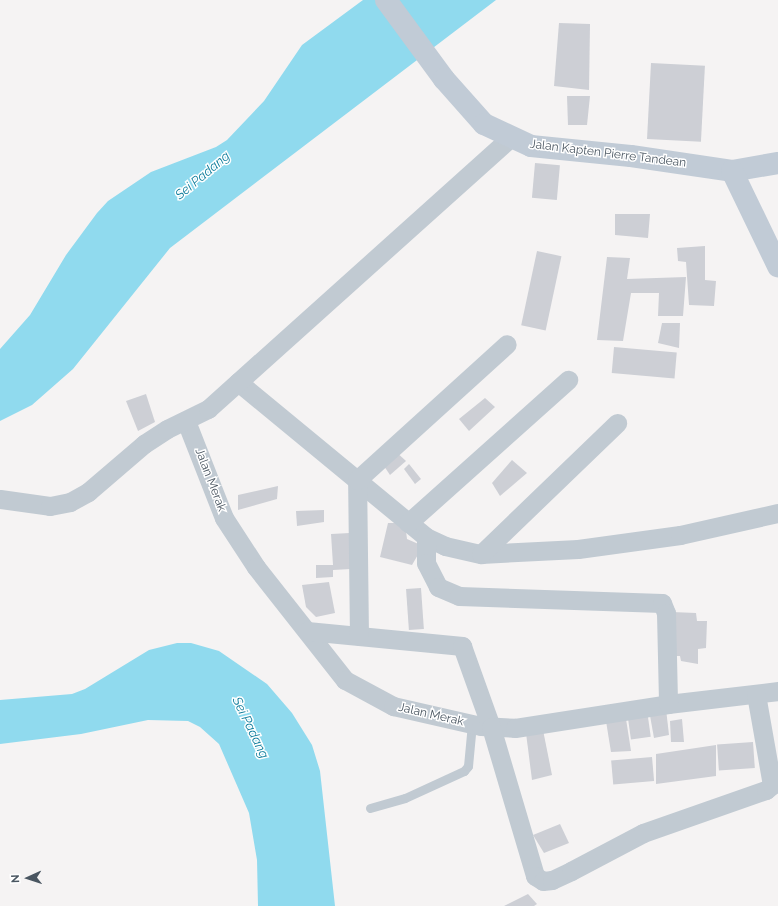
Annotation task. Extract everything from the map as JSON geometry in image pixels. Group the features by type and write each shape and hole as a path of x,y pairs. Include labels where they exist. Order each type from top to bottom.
{"main road":[{"name":"Jalan Kapten Pierre Tandean","path":"386,0 428,53 444,79 484,124 531,146 631,156 732,171 778,163"},
{"path":"732,171 778,266"}],"street":[{"path":"0,499 50,506 70,502 88,492 144,444 166,429 186,421 208,409 511,137"},
{"path":"359,636 357,480 507,344"},
{"path":"408,523 568,380"},
{"path":"238,382 408,523 426,537 445,546 481,554 578,549 680,535 778,513"},
{"name":"Jalan Merak","path":"186,421 224,518 256,567 345,680 393,706 472,724 491,727 515,728 668,704 778,691"},
{"path":"481,554 617,423"},
{"path":"426,537 426,563 438,587 459,596 662,603 666,613 668,704"},
{"path":"307,631 462,646 491,727 535,876 543,881 552,880 643,833 766,790 772,785 756,694"}],"lane":[{"path":"370,808 405,798 464,771 468,766 472,724"}],"water":[{"name":"Sei Padang","path":"363,0 496,0 170,248 73,369 32,405 0,421 0,349 30,315 66,255 97,213 108,201 151,172 216,147 227,140 264,101 302,45"},
{"name":"Sei Padang","path":"177,643 191,643 219,651 267,684 292,713 312,745 320,771 335,906 258,906 257,860 249,813 219,744 200,727 188,721 148,720 81,734 0,744 0,700 72,694 85,689 149,650"}],"building":[{"path":"559,23 590,24 589,90 554,86"},
{"path":"651,63 705,66 701,142 647,139"},
{"path":"567,96 590,96 587,125 568,125"},
{"path":"535,163 560,165 557,200 532,198"},
{"path":"615,214 650,214 648,238 615,235"},
{"path":"705,246 705,280 716,281 714,306 689,305 686,262 678,261 677,248"},
{"path":"537,251 561,256 546,331 521,325"},
{"path":"607,257 630,258 627,279 686,277 683,316 658,316 659,293 631,293 623,341 597,340"},
{"path":"662,323 680,323 679,348 658,343"},
{"path":"614,347 677,352 674,378 612,373"},
{"path":"146,394 155,422 138,431 126,401"},
{"path":"485,398 495,407 469,431 459,419"},
{"path":"394,450 406,461 390,475 382,463"},
{"path":"512,460 527,473 500,496 492,483"},
{"path":"409,464 421,479 415,484 404,469"},
{"path":"278,486 277,499 238,510 238,495"},
{"path":"324,510 324,522 297,526 296,511"},
{"path":"388,523 405,523 407,539 423,546 412,565 380,557"},
{"path":"350,533 351,569 333,570 333,577 316,578 316,565 333,565 331,534"},
{"path":"329,582 335,613 316,617 306,607 302,585"},
{"path":"421,588 424,629 409,630 406,589"},
{"path":"672,612 696,613 697,621 707,621 706,648 698,649 698,664 681,661 680,656 671,656"},
{"path":"666,709 669,735 654,738 649,710"},
{"path":"647,710 651,737 631,740 627,713"},
{"path":"605,715 626,719 631,751 611,752"},
{"path":"682,719 684,742 671,742 670,721"},
{"path":"543,730 552,775 532,780 526,733"},
{"path":"753,742 755,768 719,770 717,745"},
{"path":"716,745 716,776 656,784 656,754"},
{"path":"652,757 654,781 613,784 611,761"},
{"path":"560,824 569,843 544,853 533,835"},
{"path":"528,894 537,904 534,906 504,906"}]}
